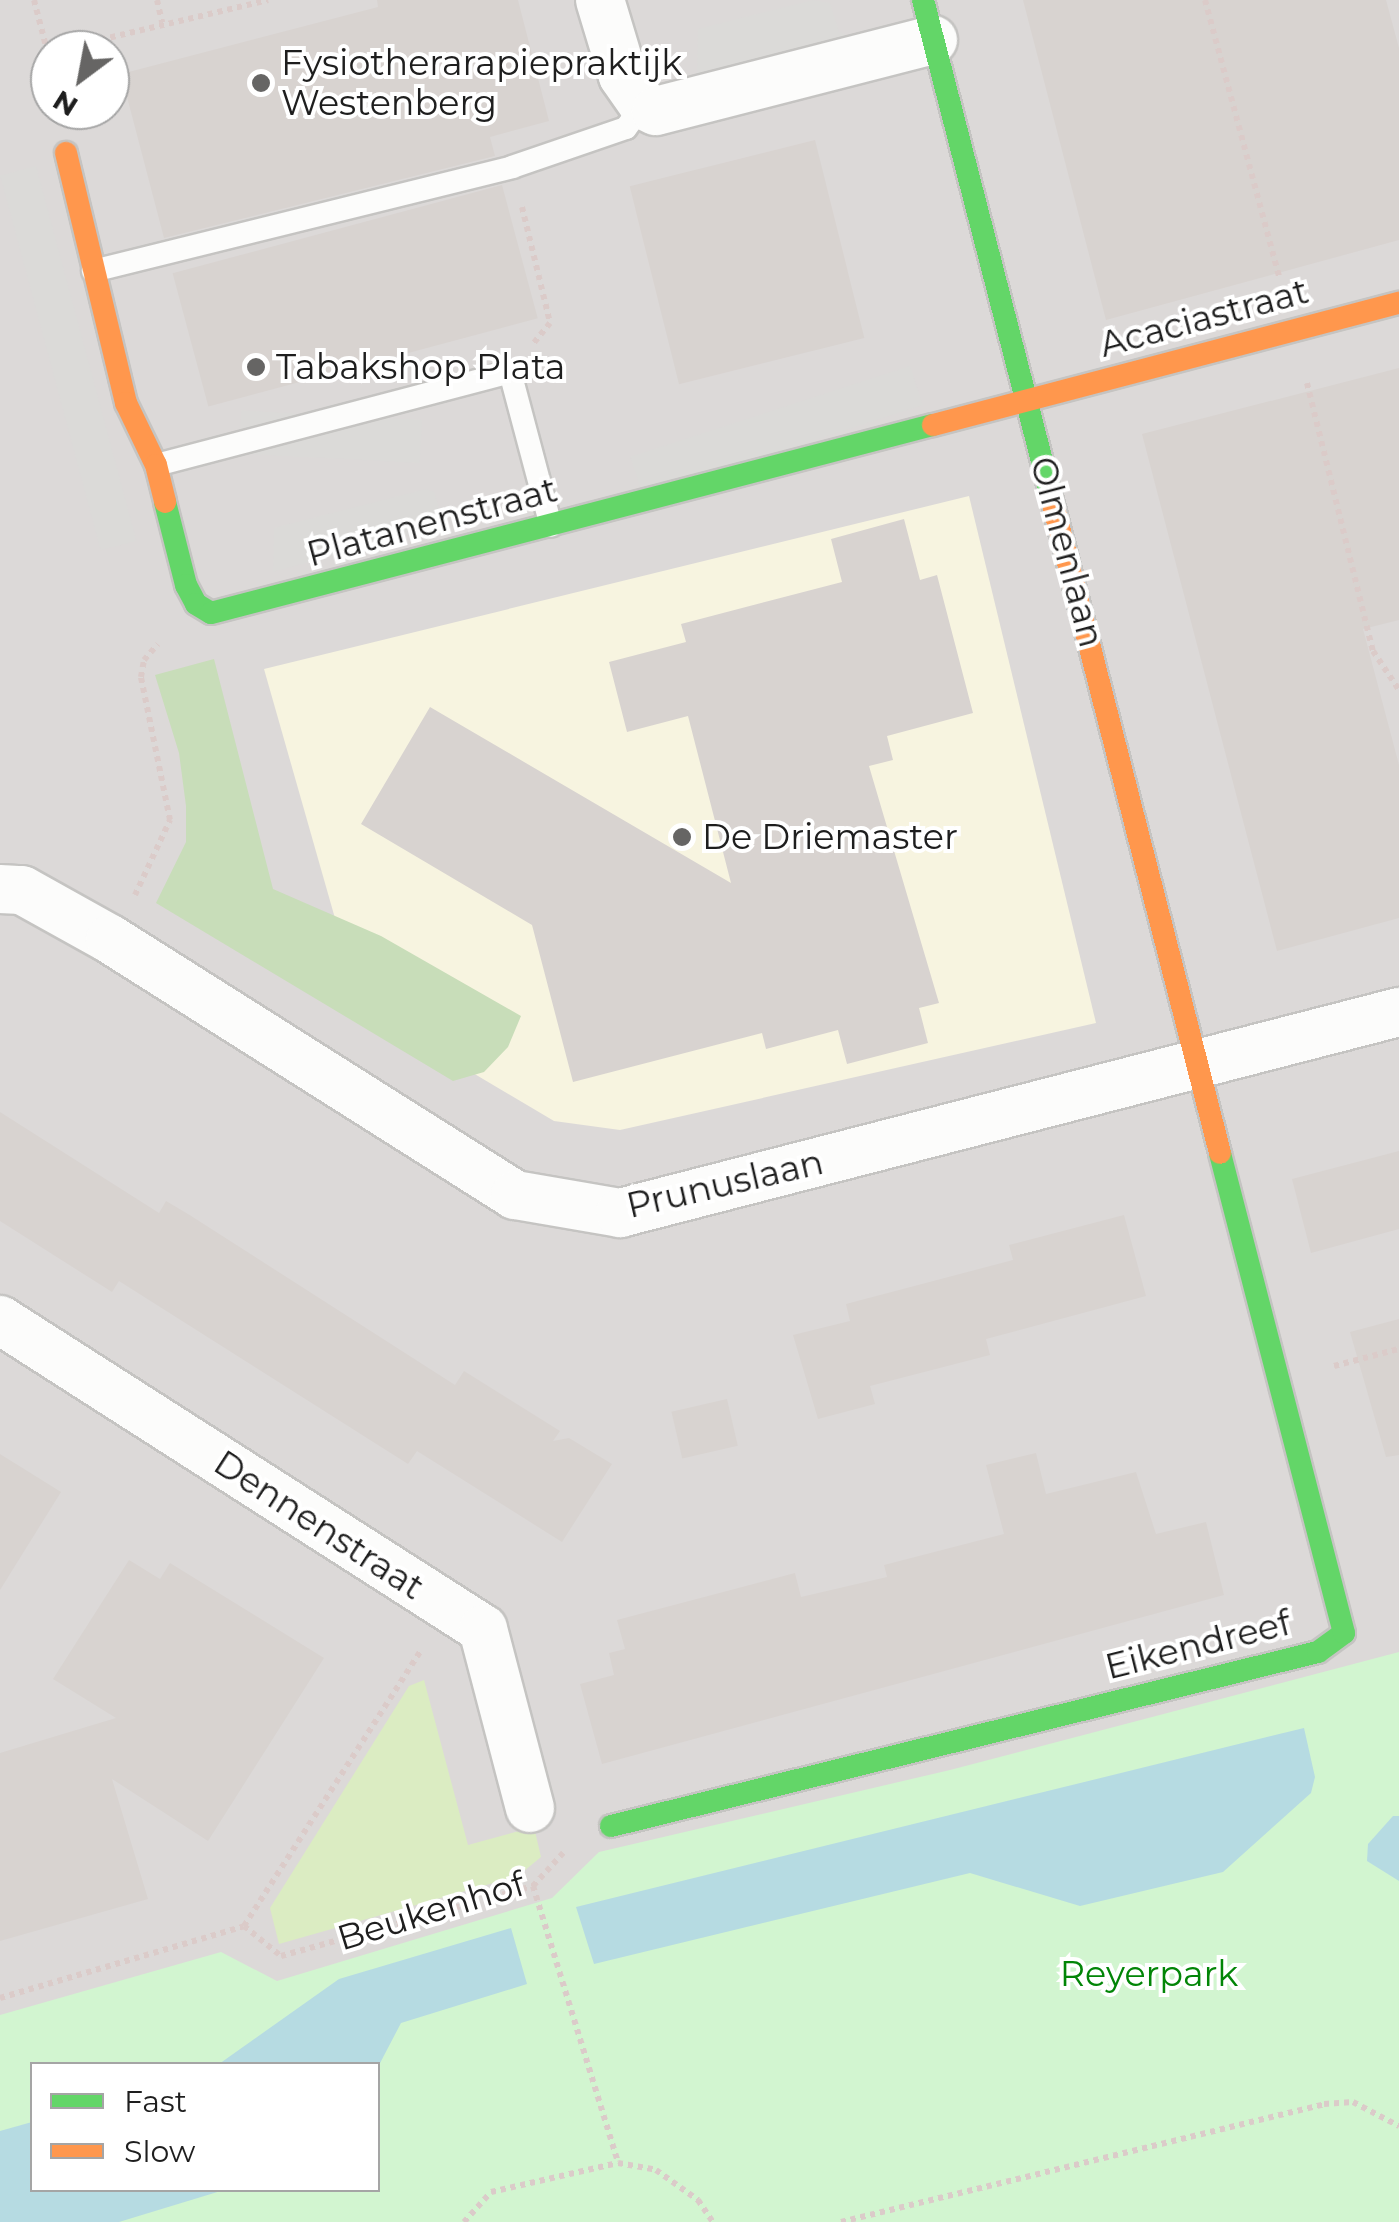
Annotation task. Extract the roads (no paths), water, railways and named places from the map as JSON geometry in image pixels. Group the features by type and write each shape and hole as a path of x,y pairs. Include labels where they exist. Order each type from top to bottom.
{"street":[{"path":"600,0 623,76 643,104"},
{"name":"Olmenlaan","path":"643,104 671,111 928,20 1200,1064"},
{"path":"66,153 126,403 156,466"},
{"name":"Acaciastraat","path":"1027,402 1399,303"},
{"name":"Platanenstraat","path":"156,466 186,585 202,610 220,614 1027,402"},
{"name":"Prunuslaan","path":"0,889 22,890 110,939 515,1194 620,1214 1399,1012"},
{"name":"Eikendreef","path":"611,1826 1318,1652 1344,1633 1200,1064"},
{"name":"Dennenstraat","path":"0,1320 483,1629 530,1808"}],"lane":[{"path":"93,271 512,167 626,128 643,104"},
{"path":"156,466 510,372 551,526"}],"water":[{"path":"1304,1728 1315,1777 1311,1793 1223,1872 1080,1906 970,1873 594,1964 576,1907"},
{"path":"1393,1816 1399,1816 1399,1881 1367,1861 1368,1844"},
{"path":"511,1928 527,1984 401,2023 380,2063 222,2062 339,1979"},
{"path":"30,2123 30,2192 217,2192 119,2222 0,2222 0,2131"}],"place":[{"name":"Fysiotherarapiepraktijk Westenberg","path":"261,83"},
{"name":"Tabakshop Plata","path":"256,367"},
{"name":"De Driemaster","path":"682,837"}],"park label":[{"name":"Reyerpark","path":"1149,1974"}]}
